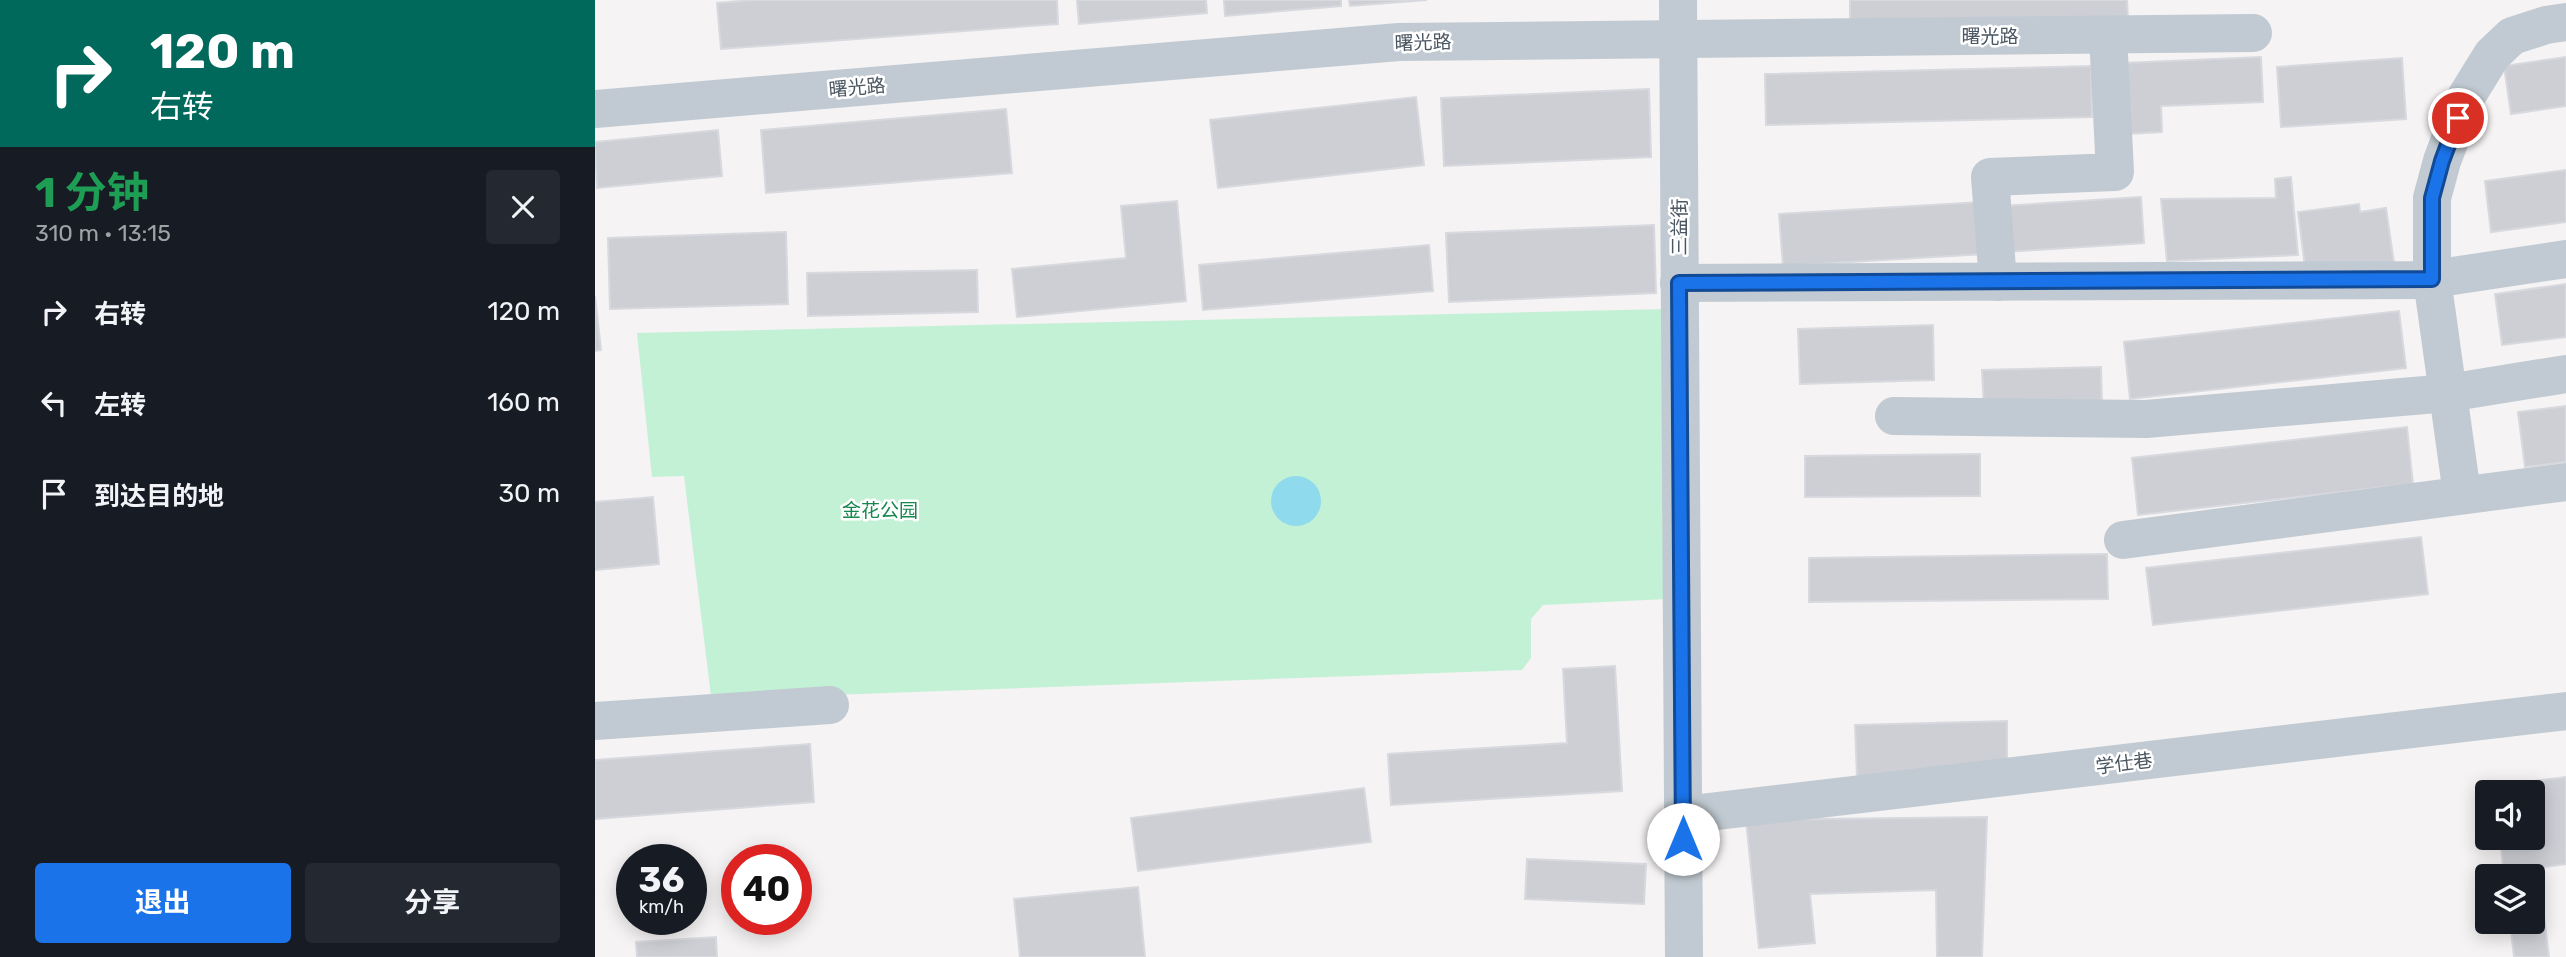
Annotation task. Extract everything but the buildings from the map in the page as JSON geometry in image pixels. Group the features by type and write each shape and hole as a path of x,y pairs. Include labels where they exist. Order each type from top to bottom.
{"street":[{"name":"三益街","path":"1678,0 1684,957"},
{"path":"2462,494 2432,279 2432,198 2442,161 2466,97 2492,55 2512,36 2546,25 2566,22"},
{"name":"曙光路","path":"595,108 1399,42 2253,33"},
{"path":"1998,282 1990,177 2115,172 2108,35"},
{"path":"1679,283 2432,279 2566,259"},
{"path":"1894,416 2147,419 2448,393 2566,374"},
{"path":"2123,540 2566,482"},
{"path":"595,721 830,705"},
{"name":"学仕巷","path":"1683,815 2566,710"}],"green space":[{"name":"金花公园","path":"1665,309 1667,599 1543,605 1531,619 1531,658 1522,670 718,699 711,696 684,476 652,477 637,333"}],"water":[{"path":"1296,476 1314,483 1321,501 1314,519 1296,526 1278,519 1271,501 1278,483"}],"route":[{"path":"1683,839 1679,283 2432,279 2432,198 2458,118"}]}
